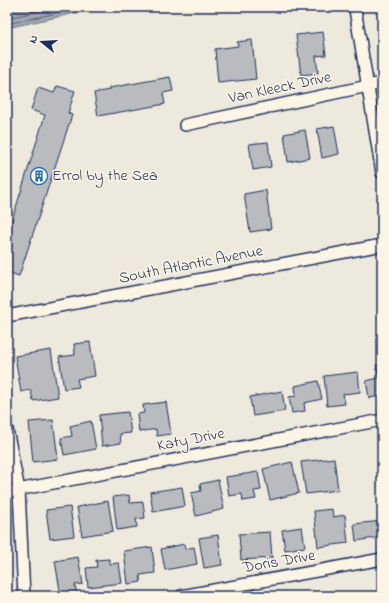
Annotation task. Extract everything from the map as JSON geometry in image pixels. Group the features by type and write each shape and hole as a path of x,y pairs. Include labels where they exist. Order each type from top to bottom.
{"street":[{"path":"355,9 382,173"},
{"name":"Van Kleeck Drive","path":"185,125 382,83"},
{"name":"South Atlantic Avenue","path":"7,316 382,245"},
{"name":"Katy Drive","path":"7,492 382,420"},
{"path":"7,428 19,490 24,596"},
{"name":"Doris Drive","path":"181,596 382,559"}],"water":[{"path":"7,7 103,7 7,28"}],"building":[{"path":"382,15 382,39 378,16"},
{"path":"323,32 326,55 316,56 318,73 301,75 296,35"},
{"path":"252,40 256,79 218,83 215,49 238,46 237,42"},
{"path":"170,77 173,91 163,93 165,104 98,116 94,93 109,90 109,88"},
{"name":"Errol by the Sea","path":"57,86 75,91 68,113 72,115 19,276 7,272 7,236 45,115 31,110 38,88 54,93"},
{"path":"334,126 339,154 322,158 317,129"},
{"path":"305,130 310,158 288,162 284,134"},
{"path":"268,142 271,167 253,170 249,144"},
{"path":"266,190 271,229 250,232 244,194"},
{"path":"90,342 95,376 77,379 79,387 64,389 59,357 75,355 74,344"},
{"path":"51,350 58,397 33,401 31,390 21,392 15,356"},
{"path":"382,364 382,396 369,398 366,381 379,378 376,365"},
{"path":"358,372 360,392 343,394 345,404 327,406 324,376"},
{"path":"318,381 322,399 304,403 305,411 292,413 289,397 296,396 295,386"},
{"path":"282,391 285,411 253,416 250,397"},
{"path":"166,402 171,434 157,436 156,429 139,432 137,414 144,413 143,405"},
{"path":"128,412 131,433 120,434 121,443 102,446 99,415"},
{"path":"53,420 58,459 33,462 29,422"},
{"path":"91,421 96,449 64,455 61,438 72,436 70,426"},
{"path":"334,458 338,490 306,494 301,462"},
{"path":"292,462 299,493 270,500 263,469"},
{"path":"258,472 261,490 254,491 256,499 243,501 242,494 229,496 226,477"},
{"path":"218,480 224,509 196,516 191,493 201,491 200,484"},
{"path":"182,487 185,506 153,512 150,492"},
{"path":"129,495 130,503 143,502 145,518 136,519 137,527 117,530 113,497"},
{"path":"108,501 113,531 82,536 77,507"},
{"path":"70,507 74,536 50,539 46,510"},
{"path":"332,509 333,517 345,515 348,543 318,547 314,511"},
{"path":"382,521 382,537 356,541 354,524"},
{"path":"302,527 305,547 285,550 282,530"},
{"path":"270,532 272,558 241,560 239,534"},
{"path":"218,535 222,565 204,568 199,538"},
{"path":"184,544 185,549 194,547 197,564 165,570 161,549"},
{"path":"152,547 155,573 140,575 141,582 128,584 124,551"},
{"path":"78,557 83,584 75,585 77,595 61,596 55,561"},
{"path":"109,559 109,564 119,563 122,583 88,587 86,568 97,567 96,560"},
{"path":"8,575 10,596 7,596"}],"place":[{"name":"Errol by the Sea","path":"39,176"}]}
